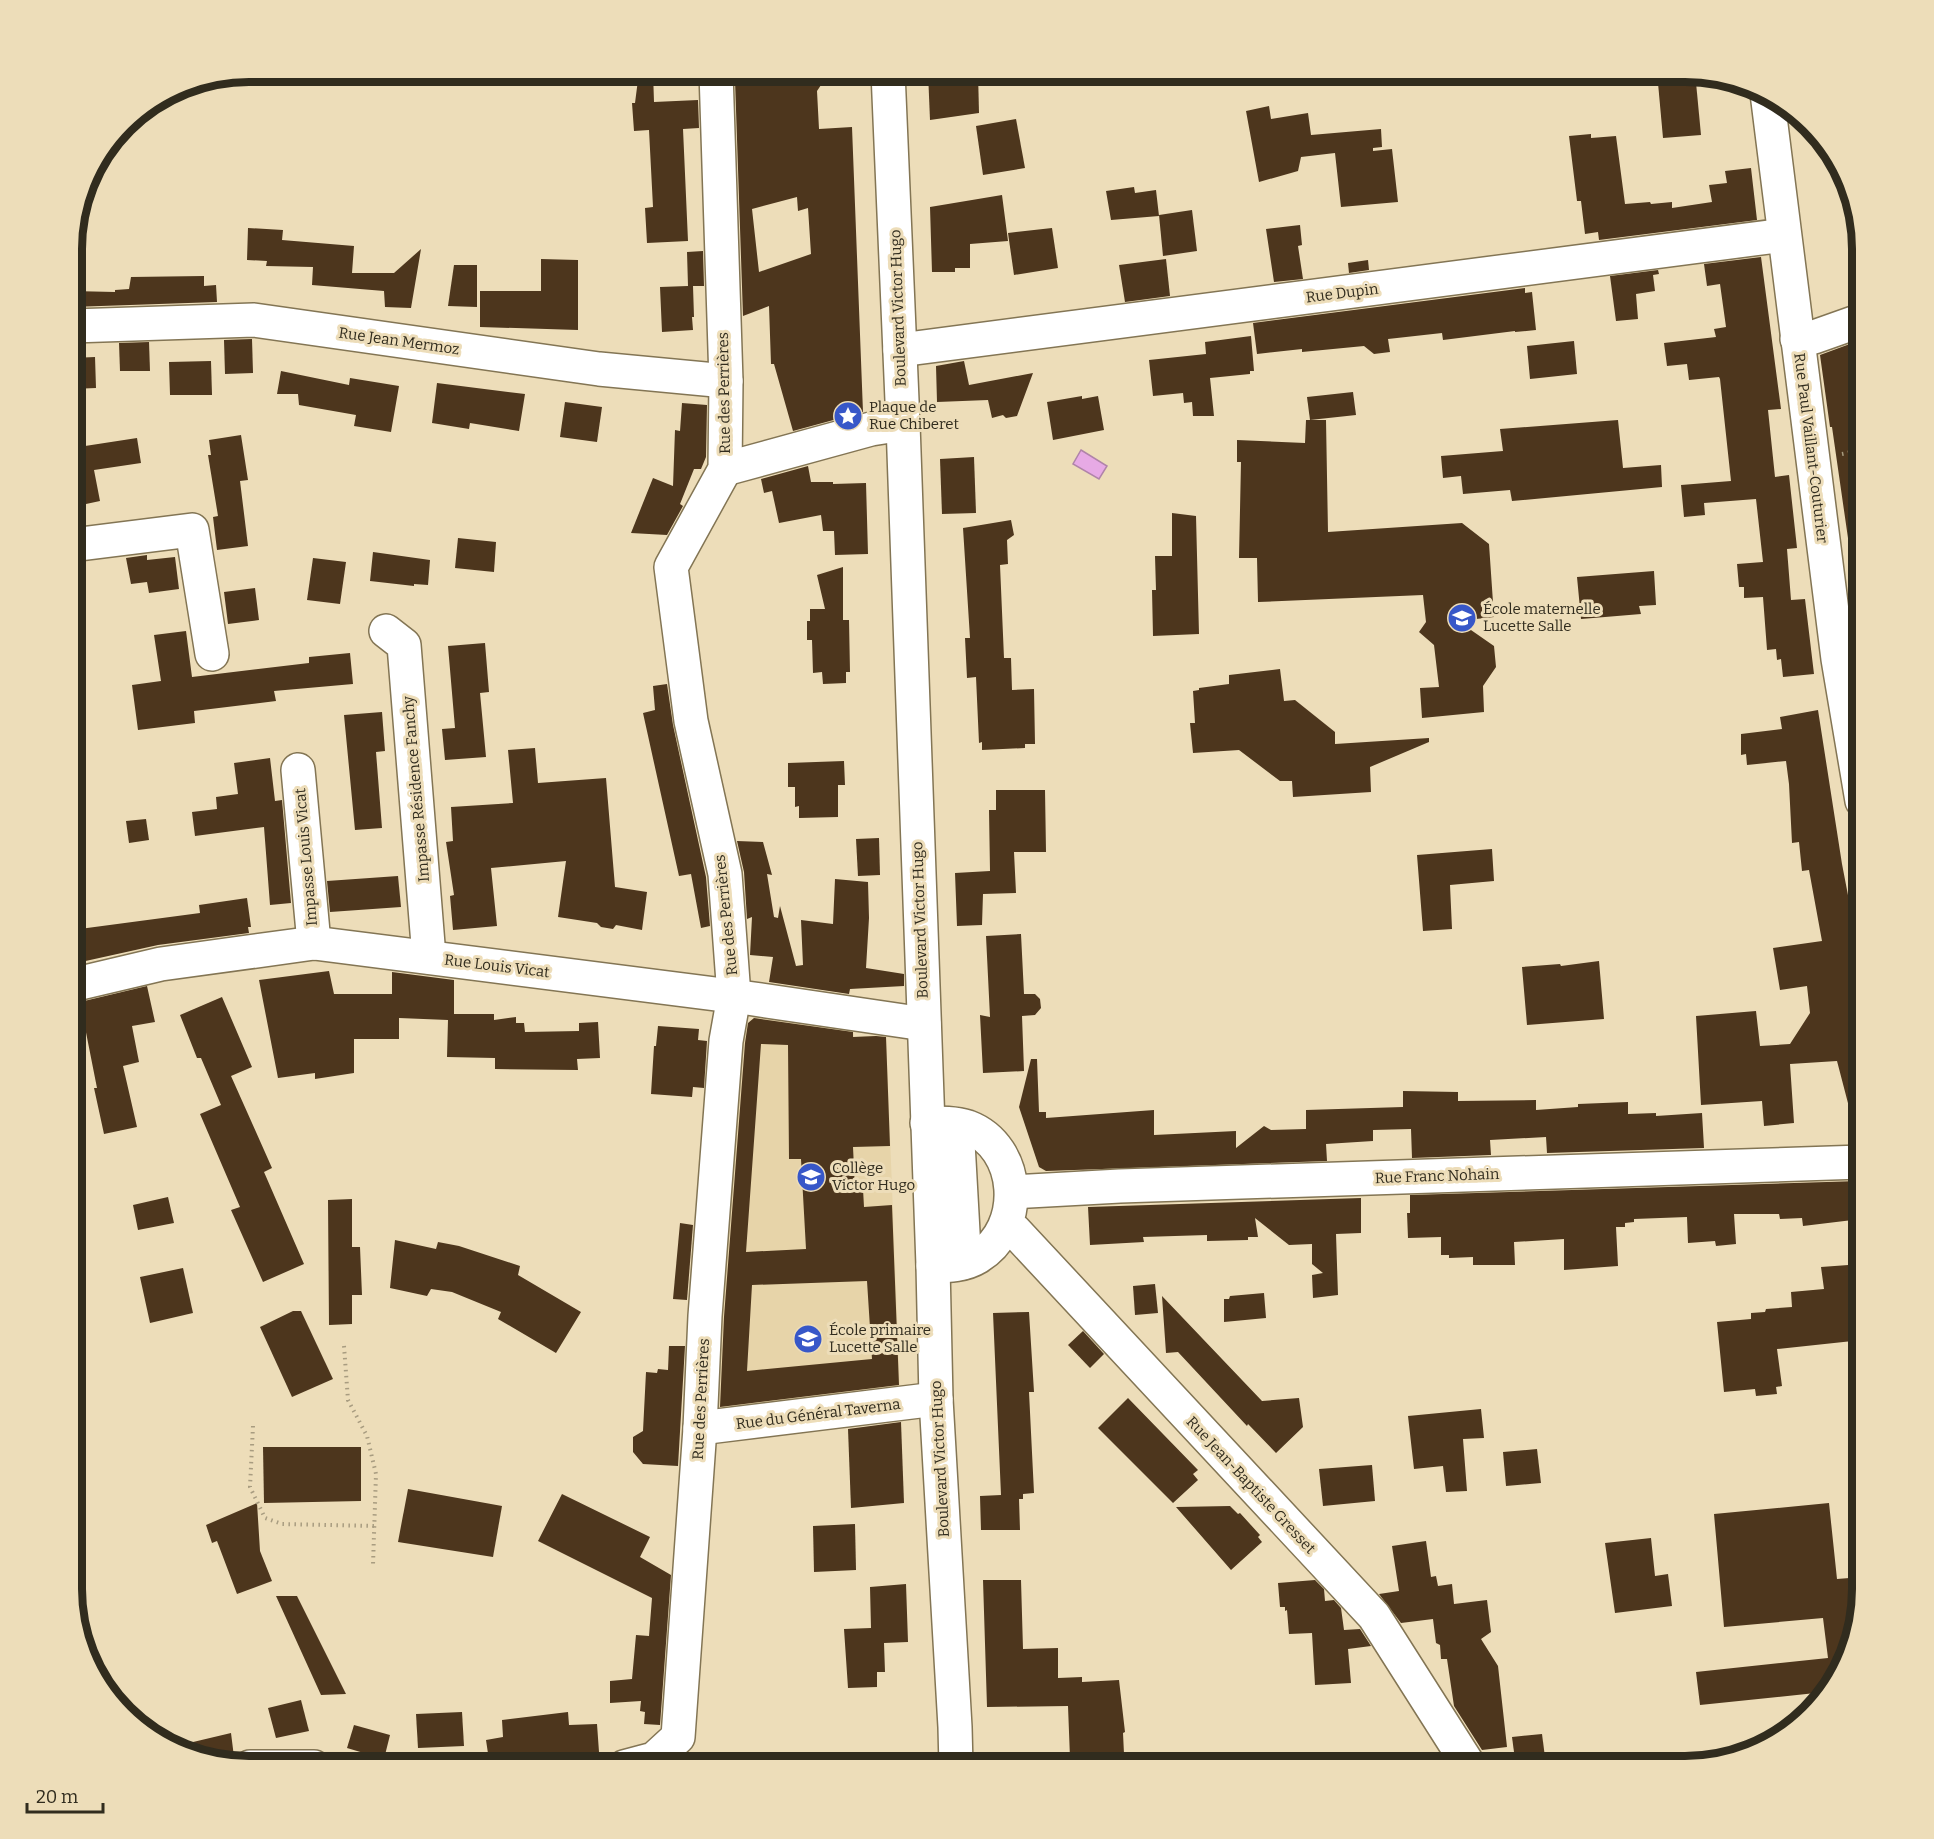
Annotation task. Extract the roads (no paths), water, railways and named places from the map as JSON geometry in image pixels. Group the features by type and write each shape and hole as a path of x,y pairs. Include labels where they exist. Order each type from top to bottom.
{"street":[{"name":"Rue des Perrières","path":"657,1756 678,1737 700,1428 706,1293 726,1041 734,996 725,873 691,721 671,567 725,469 726,381 716,83"},
{"name":"Boulevard Victor Hugo","path":"888,83 924,1024 942,1124 948,1265 936,1399 956,1756"},
{"name":"Rue Paul Vaillant-Couturier","path":"1769,106 1838,659 1851,736"},
{"name":"Rue Dupin","path":"900,350 1784,235"},
{"name":"Rue Jean Mermoz","path":"83,326 254,320 599,369 726,381"},
{"path":"1797,339 1814,337 1851,324"},
{"path":"725,469 871,429 903,424"},
{"path":"83,544 192,530 212,654"},
{"name":"Impasse Résidence Fanchy","path":"386,630 404,645 429,957"},
{"name":"Impasse Louis Vicat","path":"298,770 314,943"},
{"name":"Rue Louis Vicat","path":"83,982 161,964 314,943 734,996 924,1024"},
{"path":"942,1124 980,1133 998,1150 1010,1175 1009,1208 991,1245 979,1257 948,1265"},
{"name":"Rue Franc Nohain","path":"1009,1208 1132,1185 1852,1162"},
{"name":"Rue Jean-Baptiste Gresset","path":"1009,1208 1015,1231 1374,1616 1463,1756"},
{"name":"Rue du Général Taverna","path":"700,1428 936,1399"}],"place":[{"name":"Plaque de Rue Chiberet","path":"848,416"},
{"name":"École maternelle Lucette Salle","path":"1462,618"},
{"name":"Collège Victor Hugo","path":"811,1177"},
{"name":"École primaire Lucette Salle","path":"808,1339"}]}
